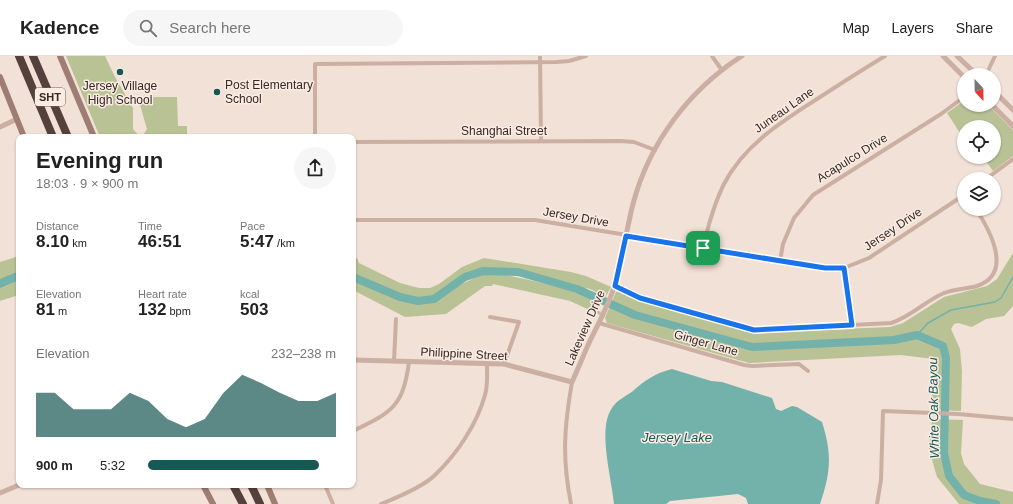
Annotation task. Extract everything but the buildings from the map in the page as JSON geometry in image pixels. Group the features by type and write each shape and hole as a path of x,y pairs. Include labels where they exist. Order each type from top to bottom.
{"highway":[{"name":"SHT","path":"19,56 52,134"},
{"name":"SHT","path":"33,56 67,134"},
{"path":"235,488 243,504"},
{"path":"252,488 260,504"}],"main road":[{"path":"60,56 93,134"},
{"path":"0,77 23,134"},
{"path":"205,488 213,504"},
{"path":"268,488 275,504"}],"street":[{"path":"540,56 541,141"},
{"path":"315,134 315,64 373,62 500,63 569,61 586,56"},
{"path":"712,56 721,69"},
{"name":"Lakeview Drive","path":"571,504 565,476 564,440 572,382 615,286 633,203 640,182 655,150 679,111 721,69 742,56"},
{"name":"Juneau Lane","path":"703,248 714,208 724,183 739,161 758,140 778,124 885,56"},
{"path":"943,56 957,70"},
{"path":"957,56 970,68"},
{"path":"989,68 995,56"},
{"path":"1001,98 1013,110"},
{"name":"Acapulco Drive","path":"780,261 783,244 789,228 799,211 813,195 941,114 957,102"},
{"path":"999,112 1013,126"},
{"path":"0,127 17,119"},
{"name":"Shanghai Street","path":"356,142 634,142 655,150"},
{"path":"995,172 1013,159"},
{"name":"Jersey Drive","path":"356,220 535,220 825,268 844,268 869,258 957,200"},
{"path":"615,286 640,298 754,330 891,324 902,320 942,294 977,286 990,280 1001,265 1001,258 994,239 980,216"},
{"path":"844,268 852,325"},
{"path":"490,317 519,322 504,364"},
{"path":"394,361 396,320"},
{"name":"Ginger Lane","path":"599,323 744,365 799,364 808,371"},
{"name":"Philippine Street","path":"356,360 504,364 572,382"},
{"path":"356,429 384,415 396,406 406,380 409,362"},
{"path":"382,504 398,498 435,476 459,447 473,423 485,394 487,364"},
{"path":"877,504 882,480 883,411 958,414 1013,420"},
{"path":"0,493 16,486"},
{"path":"326,488 333,504"}],"green space":[{"path":"66,56 105,56 133,108 133,129 137,134 99,134"},
{"path":"149,97 177,97 178,126 187,126 187,134 144,134 147,129 140,105"},
{"path":"957,106 957,112 995,112 1013,130 1013,156 993,171 988,164 1001,164 1001,120 957,120 957,128 947,113"},
{"path":"1013,253 1013,306 1004,316 986,319 972,327 958,323 954,324 951,329 960,349 962,371 961,411 932,410 933,359 901,355 749,363 607,323 605,318 616,292 619,291 640,301 752,333 890,327 903,323 944,297 987,286 997,279"},
{"path":"16,257 16,296 0,301 0,262"},
{"path":"356,258 359,263 400,283 419,288 430,288 439,284 462,267 484,258 571,272 586,276 611,287 605,298 591,289 582,289 540,275 524,271 494,268 467,274 434,296 419,298 394,292 356,275"},
{"path":"500,274 564,289 600,302 597,310 601,312 600,315 570,301 493,284 492,286 485,286 446,314 405,317 356,292 356,280 397,299 432,302 440,299 458,286 480,275"},
{"path":"932,419 963,420 961,453 964,464 980,484 1013,492 1013,504 959,504 937,477 929,449"}],"water":[{"path":"16,272 16,281 0,288 0,279"},
{"name":"Jersey Lake","path":"672,369 711,381 722,382 772,398 776,409 781,411 792,406 797,407 822,422 829,454 829,463 824,493 820,504 748,504 746,498 738,494 670,501 666,504 614,504 606,441 608,417 616,403 642,383 651,377"}],"waterway":[{"name":"White Oak Bayou","path":"356,278 400,297 418,301 434,299 465,277 483,271 518,272 577,289 635,315 752,347 894,340 917,335 943,346 946,358 944,453 949,476 964,495 980,501 996,504"},
{"path":"917,335 928,323 951,310 995,302 1001,298 1013,277"}],"place":[{"name":"Jersey Village High School","path":"120,72"},
{"name":"Post Elementary School","path":"217,92"}],"route":[{"path":"626,236 703,248 825,268 844,268 852,325 754,330 640,298 615,286 626,236"}]}
